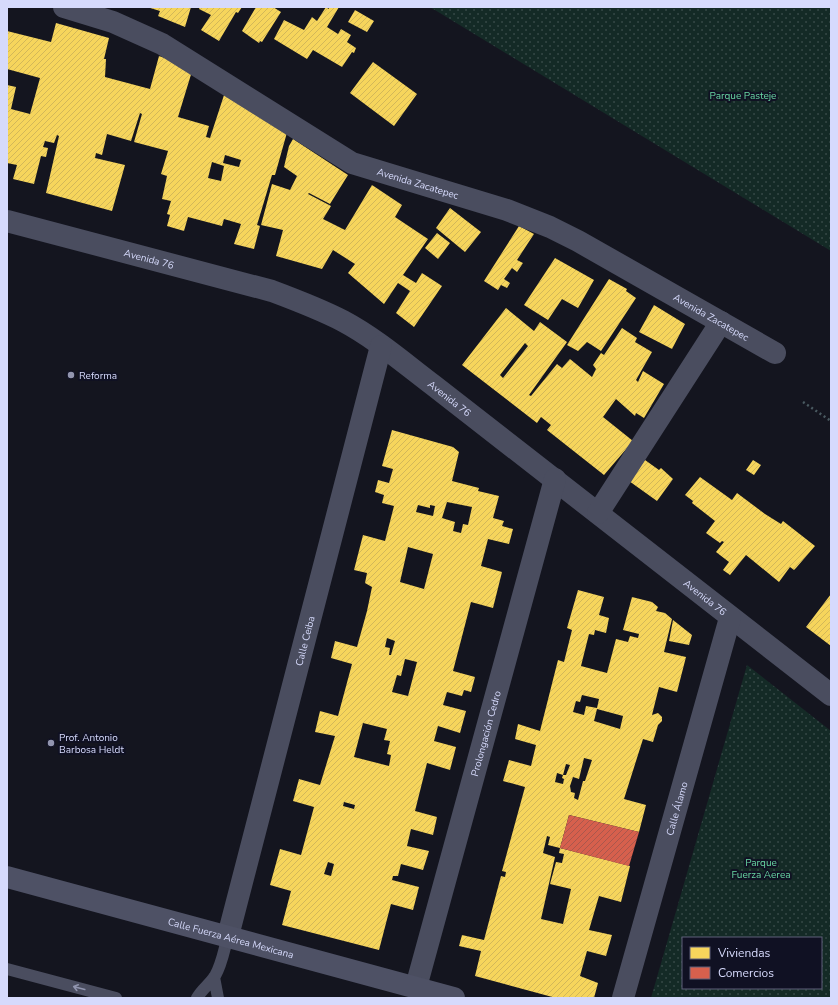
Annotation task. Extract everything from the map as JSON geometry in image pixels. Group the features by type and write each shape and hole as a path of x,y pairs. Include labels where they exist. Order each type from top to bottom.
{"main road":[{"name":"Calle Fuerza Aérea Mexicana","path":"7,877 228,936 415,993 454,998"}],"street":[{"name":"Avenida Zacatepec","path":"64,7 113,22 162,44 352,162 507,210 550,227 578,241 775,353"},
{"name":"Avenida 76","path":"7,221 272,291 344,321 381,346 555,479 730,618 831,695"},
{"path":"598,514 721,322"},
{"name":"Calle Ceiba","path":"228,936 381,346"},
{"name":"Prolongación Cedro","path":"415,993 555,479"},
{"name":"Calle Álamo","path":"623,998 730,618"}],"lane":[{"path":"197,998 201,991 214,977 221,964 228,936"},
{"path":"7,969 116,998"},
{"path":"214,977 218,998"}],"path":[{"path":"803,402 831,421"}],"green space":[{"name":"Parque Pasteje","path":"430,7 831,7 831,251"},
{"name":"Parque Fuerza Aerea","path":"747,665 831,731 831,998 651,998"}],"building: Viviendas":[{"path":"147,7 191,7 185,27 158,16 160,11"},
{"path":"200,7 242,7 238,13 236,12 219,41 201,30 211,15 199,9"},
{"path":"256,7 273,7 281,12 262,42 260,41 259,43 242,31"},
{"path":"326,7 329,9 329,7 339,7 327,27 338,34 341,29 351,35 347,42 356,48 354,53 352,52 342,67 313,50 307,59 274,39 284,20 304,30 312,17 317,21"},
{"path":"355,10 374,21 367,32 348,22"},
{"path":"56,23 109,38 104,59 106,59 105,77 150,89 159,56 193,68 178,117 209,126 206,137 210,138 225,92 288,129 275,175 272,175 257,225 260,226 254,249 234,244 241,224 224,219 222,226 188,217 184,231 167,226 170,215 167,214 171,201 162,199 167,176 161,174 168,151 134,142 142,114 140,113 131,141 107,134 102,155 96,153 95,158 125,165 112,211 46,193 59,136 57,135 54,143 45,141 43,147 48,148 46,157 41,156 34,184 13,179 17,165 7,163 7,85 16,87 11,109 30,114 40,78 7,69 7,31 51,42","holes":["225,155 241,160 239,167 223,163","212,162 224,166 221,181 208,178"]},
{"path":"373,62 417,94 394,126 350,93"},
{"path":"293,139 348,175 330,204 309,193 308,194 331,206 323,219 345,230 372,185 402,205 395,217 428,239 403,275 416,283 422,273 442,286 414,327 396,313 410,291 398,283 384,304 348,273 355,264 333,250 322,269 276,256 283,230 261,225 272,184 290,190 297,176 284,167 289,146"},
{"path":"450,208 481,232 465,252 436,228"},
{"path":"519,226 534,234 517,260 523,263 517,272 512,268 504,279 510,283 507,288 501,285 498,290 484,281"},
{"path":"437,233 450,243 438,259 425,248"},
{"path":"555,258 594,280 578,308 562,299 548,320 524,305"},
{"path":"609,279 627,289 626,291 636,298 601,351 587,342 578,351 567,345"},
{"path":"654,305 685,324 672,349 639,332"},
{"path":"506,308 534,331 540,322 567,342 529,395 531,396 557,364 562,368 570,359 592,377 596,369 593,365 601,353 604,355 622,328 637,338 635,342 652,352 636,380 638,382 643,371 664,384 644,418 636,413 635,416 616,399 603,417 633,441 604,475 547,430 551,425 541,417 537,423 462,365","holes":["525,343 528,346 503,378 500,375"]},
{"path":"392,430 453,447 459,452 452,481 479,488 478,491 499,496 493,518 504,521 502,526 513,529 509,544 488,539 481,566 502,572 493,608 471,602 453,671 475,677 471,692 464,690 462,696 447,692 443,705 466,711 460,733 438,726 434,741 456,747 450,770 427,763 415,811 437,817 433,835 411,829 407,846 429,851 423,870 401,864 398,876 393,876 392,880 419,887 413,910 391,904 379,950 282,925 291,891 270,885 280,849 301,855 314,807 293,801 299,779 320,785 335,736 315,732 320,711 338,716 352,664 331,658 335,641 357,647 367,611 372,587 365,583 367,573 354,570 363,535 385,541 394,506 382,503 384,495 375,492 378,480 389,483 393,469 382,466","holes":["447,502 472,507 468,525 463,524 461,533 453,531 455,522 442,518","418,505 430,508 430,505 435,506 433,516 416,512","408,547 433,554 424,589 400,582","387,638 395,641 391,655 389,655 390,648 385,647","405,659 417,662 408,696 392,692 397,675 401,676","363,723 387,729 384,740 390,741 387,754 391,755 389,766 354,757","344,802 355,805 354,809 343,806","328,862 334,864 331,876 324,874"]},
{"path":"645,460 659,470 661,468 673,479 657,501 629,481"},
{"path":"753,460 761,465 754,475 746,470"},
{"path":"700,477 732,500 737,493 781,524 783,521 815,546 794,570 790,567 779,582 746,555 730,575 723,570 729,562 716,552 724,542 722,541 720,543 706,533 715,521 692,503 693,501 685,495"},
{"path":"578,590 604,597 599,615 609,618 606,633 595,630 594,635 589,634 581,666 607,673 616,639 628,642 630,636 638,638 639,634 623,630 632,597 652,602 658,607 656,611 665,613 672,619 664,652 686,657 677,692 659,687 652,715 658,713 662,717 662,721 658,725 653,742 643,739 624,799 646,805 639,832 569,815 560,848 630,866 621,902 599,896 589,930 612,935 606,956 587,951 580,976 598,983 594,998 556,998 475,976 481,951 459,946 462,935 484,940 501,876 505,877 506,872 502,871 525,787 503,781 509,760 531,766 536,745 515,739 518,724 540,731 558,660 564,662 572,630 567,628","holes":["582,695 599,699 597,708 586,706 584,715 573,712 576,701 580,702","597,709 623,716 620,729 594,721","584,758 592,760 585,781 583,781 578,800 574,798 575,793 571,792 570,786 573,777 579,779","566,764 570,765 566,775 563,775","557,773 563,775 562,778 564,779 563,784 555,782","547,836 550,837 548,845 560,848 559,853 564,854 562,863 556,862 550,884 571,889 563,924 541,919 555,857 543,853"]},
{"path":"831,594 831,646 806,627"},
{"path":"673,620 692,635 689,645 669,641"}],"building: Comercios":[{"path":"569,815 639,832 629,866 560,848"}],"place":[{"name":"Reforma","path":"71,375"},
{"name":"Prof. Antonio Barbosa Heldt","path":"51,743"}]}
